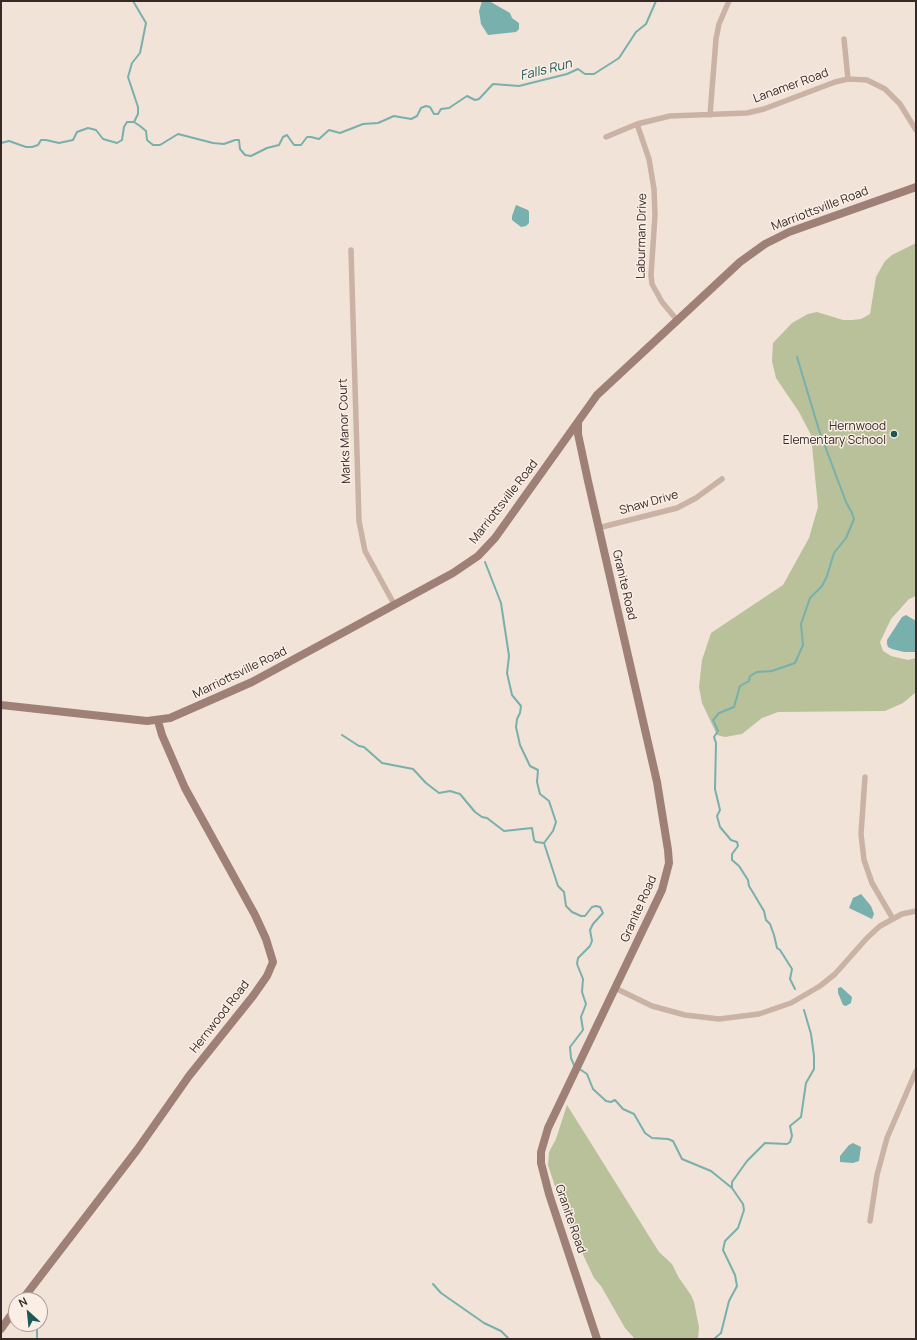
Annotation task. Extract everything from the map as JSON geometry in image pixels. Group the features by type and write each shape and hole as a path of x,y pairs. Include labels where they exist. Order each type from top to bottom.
{"street":[{"path":"710,115 716,39 719,24 728,1"},
{"path":"844,40 848,79"},
{"name":"Lanamer Road","path":"606,137 637,124 670,116 732,115 764,109 835,82 848,79 867,80 885,89 900,104 916,130"},
{"name":"Laburman Drive","path":"637,124 649,159 654,189 655,215 651,275 652,284 662,302 677,320"},
{"name":"Marriottsville Road","path":"1,705 112,718 158,721 191,710 242,688 329,642 394,604 460,569 484,550 507,522 597,395 736,265 765,244 790,232 916,187"},
{"name":"Marks Manor Court","path":"351,250 359,521 365,551 394,604"},
{"name":"Granite Road","path":"578,422 578,434 598,528 656,775 669,863 662,890 548,1128 541,1152 541,1163 548,1194 597,1339"},
{"name":"Shaw Drive","path":"598,528 677,508 696,498 722,479"},
{"name":"Hernwood Road","path":"28,1292 137,1150 189,1076 253,996 267,976 273,962 266,939 254,913 185,788 165,742 158,721"},
{"path":"866,777 862,834 864,860 872,883 893,919"},
{"path":"615,988 652,1006 685,1015 719,1019 759,1014 791,1003 820,986 846,963 867,938 893,919 916,911"},
{"path":"870,1221 878,1175 887,1138 916,1071"},
{"path":"1,1328 8,1319"}],"green space":[{"path":"916,243 916,596 909,599 891,619 880,642 883,651 891,656 908,660 916,658 916,692 903,703 885,711 778,712 762,718 742,734 725,737 717,735 702,703 699,687 702,660 711,633 783,585 809,538 818,507 811,435 799,412 776,378 772,361 773,343 792,323 808,314 817,312 843,320 852,320 861,319 870,314 876,277 885,261 892,255"},
{"path":"567,1105 659,1252 672,1264 679,1278 691,1295 694,1302 699,1327 698,1339 635,1339 625,1328 601,1286 594,1278 564,1214 548,1165 549,1152 556,1139"}],"water":[{"path":"482,1 489,1 510,13 512,18 519,23 519,29 516,32 488,35 481,24 479,11"},
{"path":"516,205 528,210 529,212 529,223 526,226 521,227 512,220"},
{"path":"906,615 916,621 916,652 904,652 892,649 888,647 887,644 887,640 902,617"},
{"path":"861,894 871,906 874,914 872,919 849,908 853,898"},
{"path":"841,987 852,997 851,1003 846,1006 843,1005 838,993 838,988"},
{"path":"853,1143 861,1147 859,1161 853,1163 840,1162 840,1156 849,1145"}],"waterway":[{"path":"133,1 146,23 140,53 132,63 128,77 138,107 138,114 134,122"},
{"name":"Falls Run","path":"1,143 9,141 26,147 38,145 41,140 59,143 73,140 77,132 88,128 96,130 103,139 117,143 122,140 124,127 127,122 134,122 146,131 147,140 153,145 160,145 178,134 213,143 224,144 239,140 240,149 245,155 251,156 267,148 279,145 283,137 287,135 294,145 301,145 307,137 319,139 329,130 340,133 363,124 378,123 394,116 411,119 417,116 421,108 426,106 430,107 434,114 438,114 441,109 449,108 467,96 475,100 479,99 493,84 519,86 567,74 578,69 585,74 594,74 619,58 636,32 646,24 656,1"},
{"path":"795,989 790,979 792,969 780,950 777,948 774,935 770,924 766,920 764,911 749,886 748,880 739,866 732,860 732,854 738,846 737,842 731,840 720,827 717,816 720,810 715,789 716,743 714,737 718,731 713,720 719,713 734,707 740,686 749,681 750,676 757,672 772,671 795,663 803,645 801,624 810,598 822,586 827,576 834,553 846,538 854,519 846,502 819,430 797,357"},
{"path":"485,562 501,603 509,656 507,673 512,695 521,706 516,727 520,745 530,766 538,770 537,782 540,794 549,801 556,822 553,831 544,843 558,886 564,892 566,906 572,912 585,916 592,907 596,906 600,907 603,913 593,924 590,930 592,941 590,946 578,958 577,964 583,979 582,992 586,1004 581,1017 583,1030 570,1047 571,1058 574,1065"},
{"path":"342,735 359,746 364,747 382,763 413,769 426,783 439,793 450,791 460,794 475,812 482,817 487,818 504,831 532,828 534,840 536,842 544,843"},
{"path":"714,1339 721,1333 729,1301 737,1286 735,1275 723,1250 725,1241 738,1228 744,1210 743,1204 732,1188 732,1182 747,1161 765,1143 787,1144 790,1142 792,1136 790,1126 801,1117 806,1083 814,1069 811,1034 804,1010"},
{"path":"581,1070 587,1074 593,1089 606,1101 611,1102 615,1100 623,1109 634,1114 645,1133 652,1138 668,1139 673,1141 682,1159 711,1171 732,1188"},
{"path":"433,1284 441,1293 484,1323 501,1331 509,1339"},
{"path":"37,1332 37,1339"}],"place":[{"name":"Hernwood Elementary School","path":"894,434"}]}
